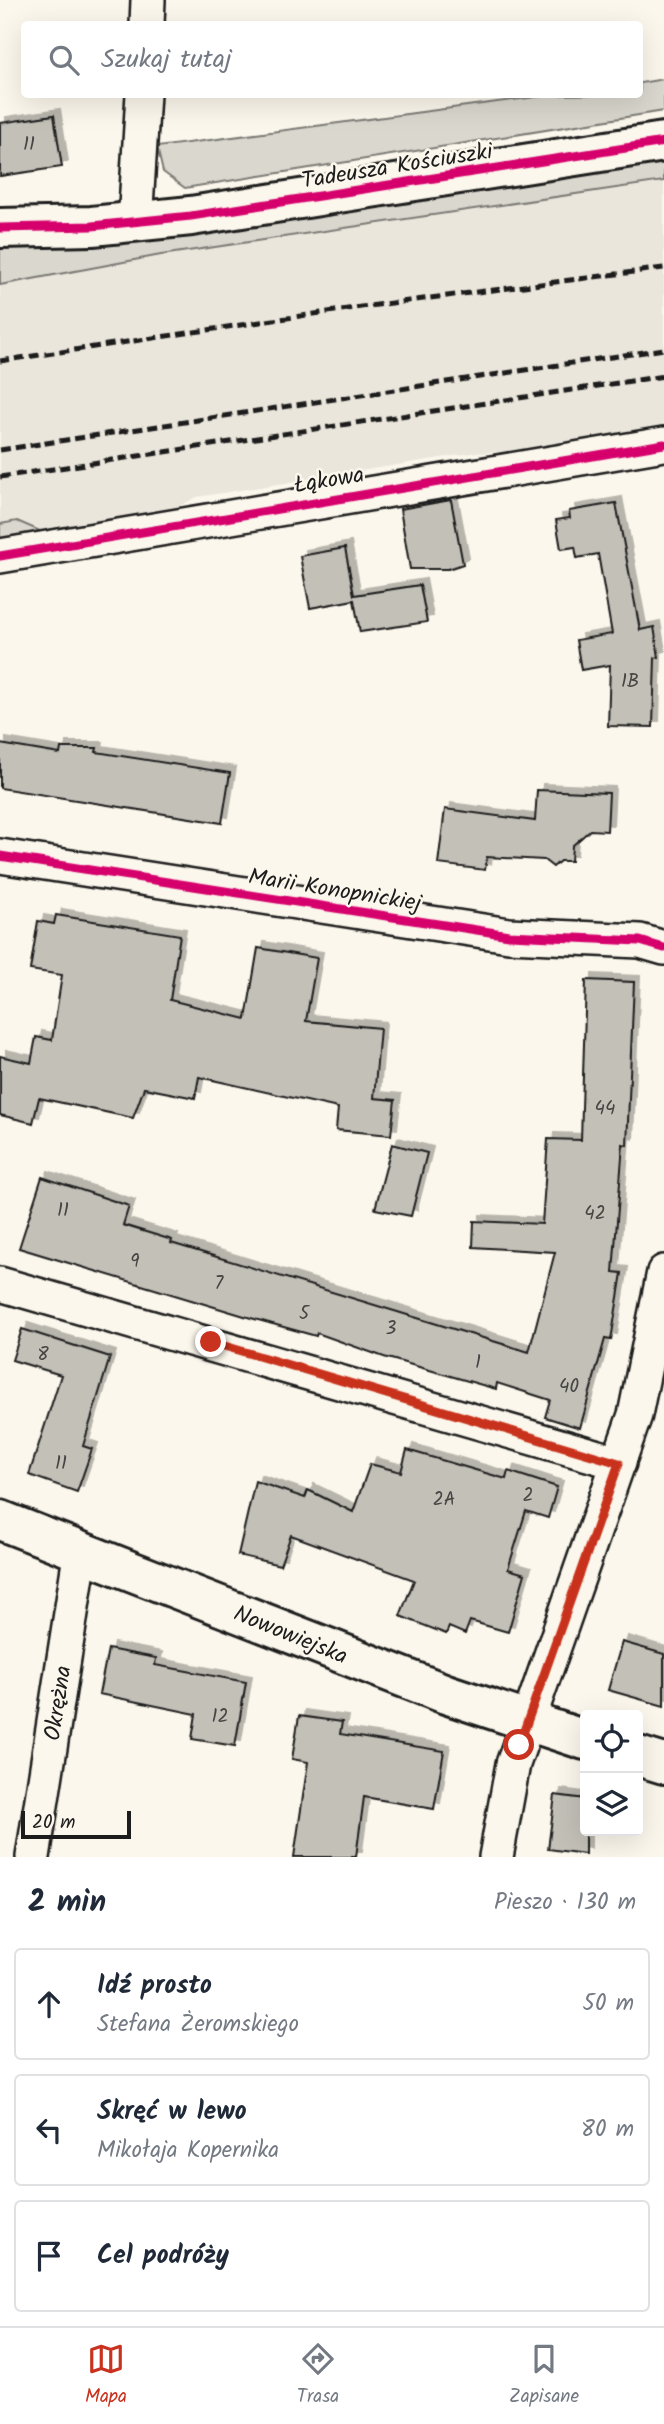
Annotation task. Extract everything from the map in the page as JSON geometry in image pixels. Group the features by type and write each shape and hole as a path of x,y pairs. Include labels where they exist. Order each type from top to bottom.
{"street":[{"path":"147,21 148,0"},
{"path":"135,223 143,98"},
{"name":"Tadeusza Kościuszki","path":"0,228 135,223 262,206 664,142"},
{"name":"Łąkowa","path":"0,556 664,444"},
{"name":"Marii Konopnickiej","path":"0,856 509,935 640,941 664,948"},
{"path":"496,1857 513,1764 619,1463 646,1372 664,1272"},
{"path":"0,1284 619,1463"},
{"name":"Nowowiejska","path":"0,1520 81,1549 333,1650 527,1722 580,1738"},
{"name":"Okrężna","path":"33,1857 81,1549"},
{"path":"643,1758 664,1764"}],"shaded area":[{"path":"664,79 664,111 185,188 163,172 157,147 528,98 643,98 643,82"},
{"path":"664,158 664,181 161,255 0,285 0,248 166,238"},
{"path":"664,181 664,428 502,452 472,453 197,497 168,512 47,534 17,521 0,524 0,285 161,255"},
{"path":"17,521 47,534 0,542 0,524"}],"building":[{"path":"54,115 62,167 0,176 0,123"},
{"path":"451,500 463,564 448,569 410,569 400,509"},
{"path":"616,503 640,630 654,627 659,657 655,658 653,727 608,726 610,665 581,670 576,640 612,634 598,554 577,558 575,547 561,549 556,520 570,518 569,511"},
{"path":"345,548 354,595 420,585 427,622 360,632 354,600 310,608 300,556"},
{"path":"0,744 60,754 61,748 97,748 96,752 230,773 222,823 0,788"},
{"path":"537,790 609,793 607,831 590,830 572,846 571,861 560,861 553,867 544,860 487,857 485,870 438,864 445,809 535,821"},
{"path":"56,915 180,935 170,1000 246,1019 258,948 317,958 306,1021 380,1028 374,1098 395,1100 391,1135 336,1130 338,1108 199,1077 195,1098 144,1088 133,1118 39,1098 33,1123 0,1115 0,1056 31,1063 36,1037 52,1040 62,975 30,970 38,921 54,924"},
{"path":"586,980 634,982 627,1145 623,1144 613,1272 622,1273 611,1340 605,1339 580,1428 545,1417 550,1400 497,1383 496,1389 384,1357 317,1333 316,1336 251,1318 19,1248 42,1177 129,1206 123,1225 172,1240 171,1243 529,1352 555,1252 473,1247 474,1221 542,1224 548,1139 581,1140"},
{"path":"392,1144 427,1153 411,1216 375,1209"},
{"path":"22,1329 110,1357 83,1446 92,1449 77,1492 29,1475 61,1375 12,1360"},
{"path":"407,1450 506,1479 508,1471 557,1487 548,1518 526,1511 508,1569 525,1574 508,1632 470,1621 465,1634 449,1627 446,1634 400,1616 414,1580 291,1535 280,1565 238,1555 255,1481 305,1498 308,1490 353,1512 370,1464 401,1472"},
{"path":"622,1642 664,1654 664,1706 608,1690"},
{"path":"108,1649 156,1658 155,1665 246,1682 235,1746 192,1739 196,1714 99,1694"},
{"path":"299,1716 342,1722 340,1734 444,1751 434,1809 364,1797 356,1857 294,1857 308,1762 292,1759"},
{"path":"555,1795 580,1798 580,1836 585,1836 585,1854 548,1849"}],"railway":[{"path":"0,361 361,307 664,268"},
{"path":"0,450 664,349"},
{"path":"0,477 664,376"}],"cycle path":[{"path":"0,228 92,226 191,216 664,142"},
{"path":"0,556 664,444"},
{"path":"0,856 509,935 640,941 664,948"}],"route":[{"path":"211,1342 619,1463 519,1745"}]}
